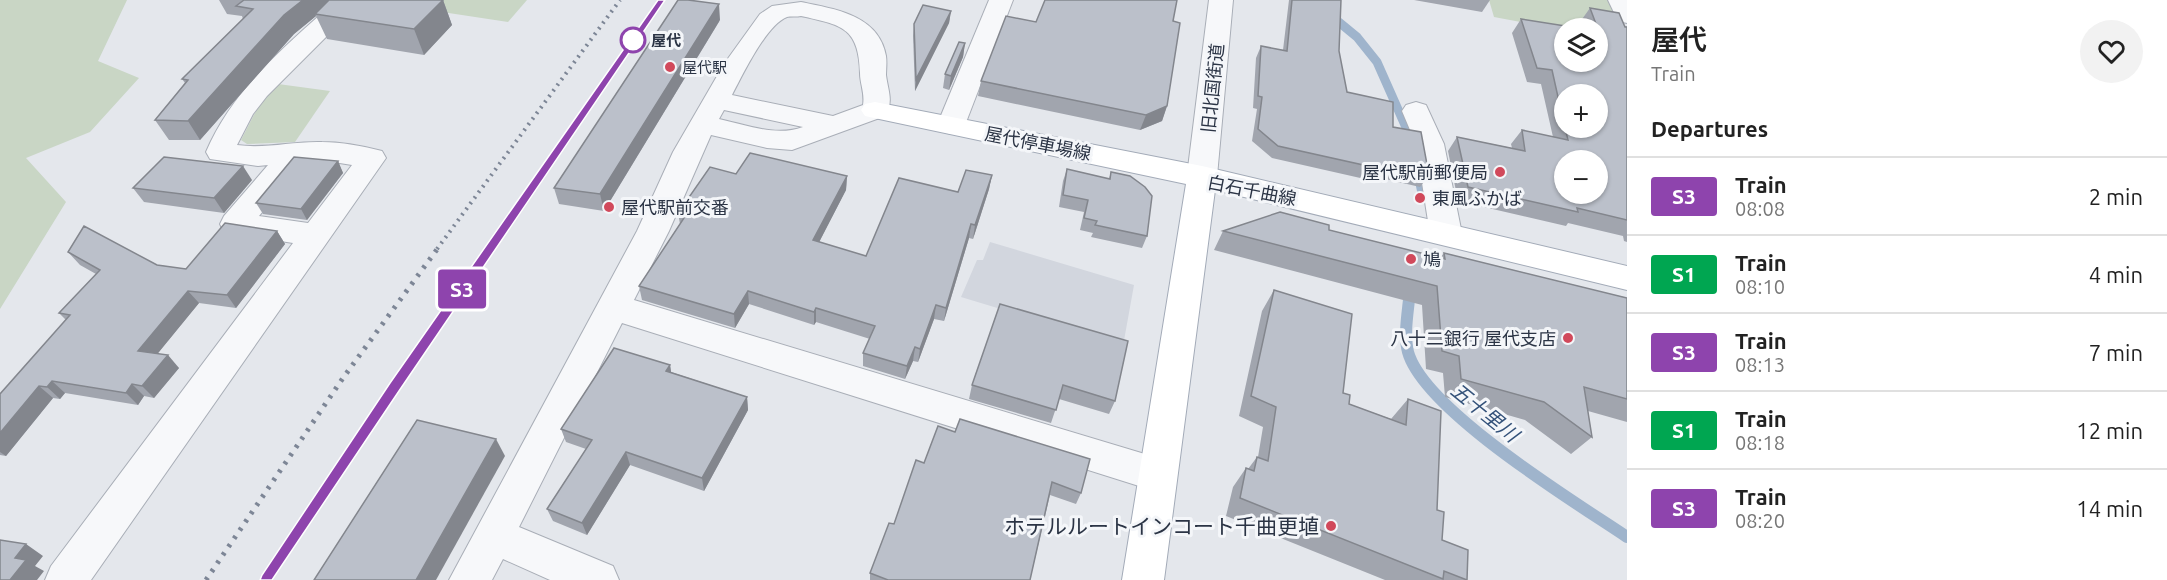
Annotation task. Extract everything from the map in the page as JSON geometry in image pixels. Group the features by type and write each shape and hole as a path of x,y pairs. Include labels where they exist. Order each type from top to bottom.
{"main road":[{"name":"屋代停車場線","path":"875,110 1202,176"},
{"name":"白石千曲線","path":"1143,580 1202,176 1627,278"}],"street":[{"path":"66,580 372,158 321,151 258,157 220,152 224,138 248,101 351,0"},
{"path":"951,125 1001,0"},
{"name":"旧北国街道","path":"1202,176 1221,0"},
{"path":"1620,0 1627,16"},
{"path":"471,580 653,231 687,152 726,79 768,20 779,11 801,9 847,21 861,28 869,39 873,55 873,76 880,95 875,110 836,125 710,112"},
{"path":"1416,111 1430,144 1446,234"},
{"path":"294,154 235,224 314,235"},
{"path":"613,307 1158,475"},
{"path":"494,536 598,580"}],"shaded area":[{"path":"990,242 1134,285 1123,346 961,297 977,260 983,260"}],"green space":[{"path":"0,0 127,0 98,61 139,78 90,132 26,158 66,202 0,309"},
{"path":"363,0 527,0 508,22"},
{"path":"1489,0 1609,0 1627,40 1608,32 1608,18 1554,18 1554,28 1494,17"},
{"path":"278,84 330,91 295,142 247,144 241,140 259,105"}],"building":[{"path":"244,0 303,0 284,15 188,121 155,120 188,80 182,79 253,9 236,6"},
{"path":"329,0 443,0 414,29 315,14"},
{"path":"678,0 719,4 600,194 554,188"},
{"path":"1045,0 1177,0 1173,21 1180,23 1167,106 1146,115 981,81 1006,16 1036,22"},
{"path":"1292,0 1341,0 1339,51 1347,92 1393,102 1393,127 1421,132 1429,175 1386,166 1386,170 1278,146 1258,129 1262,97 1258,96 1261,46 1287,51"},
{"path":"923,5 951,11 916,79 914,24"},
{"path":"1590,8 1619,13 1627,27 1627,220 1577,208 1578,212 1468,187 1457,137 1525,151 1522,130 1568,140 1568,138 1608,138 1608,84 1555,84 1552,70 1537,68 1521,19 1554,24 1554,72 1608,72 1608,18 1594,18"},
{"path":"959,42 965,43 951,76 945,74"},
{"path":"750,153 847,176 813,240 866,256 899,178 958,192 966,170 992,175 975,225 971,224 946,308 936,305 920,349 915,347 907,366 863,353 875,326 816,308 814,312 748,291 734,314 639,286 686,215 678,213 710,167 736,174"},
{"path":"164,157 243,166 214,198 133,188"},
{"path":"294,157 338,161 301,209 256,203"},
{"path":"1067,169 1110,179 1111,172 1130,176 1145,187 1152,196 1147,236 1095,225 1097,221 1084,218 1088,200 1063,195"},
{"path":"1280,212 1329,225 1329,230 1445,259 1444,253 1627,298 1627,399 1584,387 1592,437 1544,402 1461,379 1459,356 1442,351 1437,286 1223,231"},
{"path":"225,223 277,231 227,295 188,291 138,351 168,355 142,386 132,384 126,393 52,381 47,387 39,386 0,433 0,394 70,315 59,313 100,270 68,252 84,226 157,265 186,269"},
{"path":"1274,290 1352,314 1343,393 1350,395 1349,404 1406,425 1408,399 1441,411 1437,510 1444,512 1442,540 1468,550 1467,580 1444,571 1443,579 1240,498 1246,468 1254,471 1257,457 1268,461 1276,407 1251,396"},
{"path":"1000,304 1128,341 1115,401 1063,385 1056,410 972,385"},
{"path":"614,348 670,365 666,371 747,397 702,478 626,452 582,523 547,509 592,440 561,429"},
{"path":"960,419 1090,459 1081,493 1052,482 1030,580 888,580 870,573 889,523 894,524 916,460 924,463 938,426 955,432"},
{"path":"417,420 496,439 416,580 314,580"},
{"path":"0,540 26,544 15,558 26,560 10,580 0,580"}],"waterway":[{"name":"五十里川","path":"1312,0 1357,37 1377,62 1412,141"},
{"name":"五十里川","path":"1418,174 1422,193"},
{"name":"五十里川","path":"1410,288 1406,329 1407,345 1408,352 1420,375 1471,427 1504,453 1627,537"}],"railway":[{"path":"437,249 620,0"},
{"path":"489,249 661,0"},
{"path":"206,580 343,378 438,248"},
{"path":"267,580 394,387 490,248"}],"train":[{"name":"S3","path":"267,580 394,387 661,0"}],"place":[{"name":"屋代","path":"633,40"},
{"name":"屋代駅","path":"670,67"},
{"name":"屋代駅前郵便局","path":"1500,172"},
{"name":"東風ふかば","path":"1420,198"},
{"name":"屋代駅前交番","path":"609,207"},
{"name":"鳩","path":"1411,259"},
{"name":"八十二銀行 屋代支店","path":"1568,338"},
{"name":"ホテルルートインコート千曲更埴","path":"1331,526"}]}
